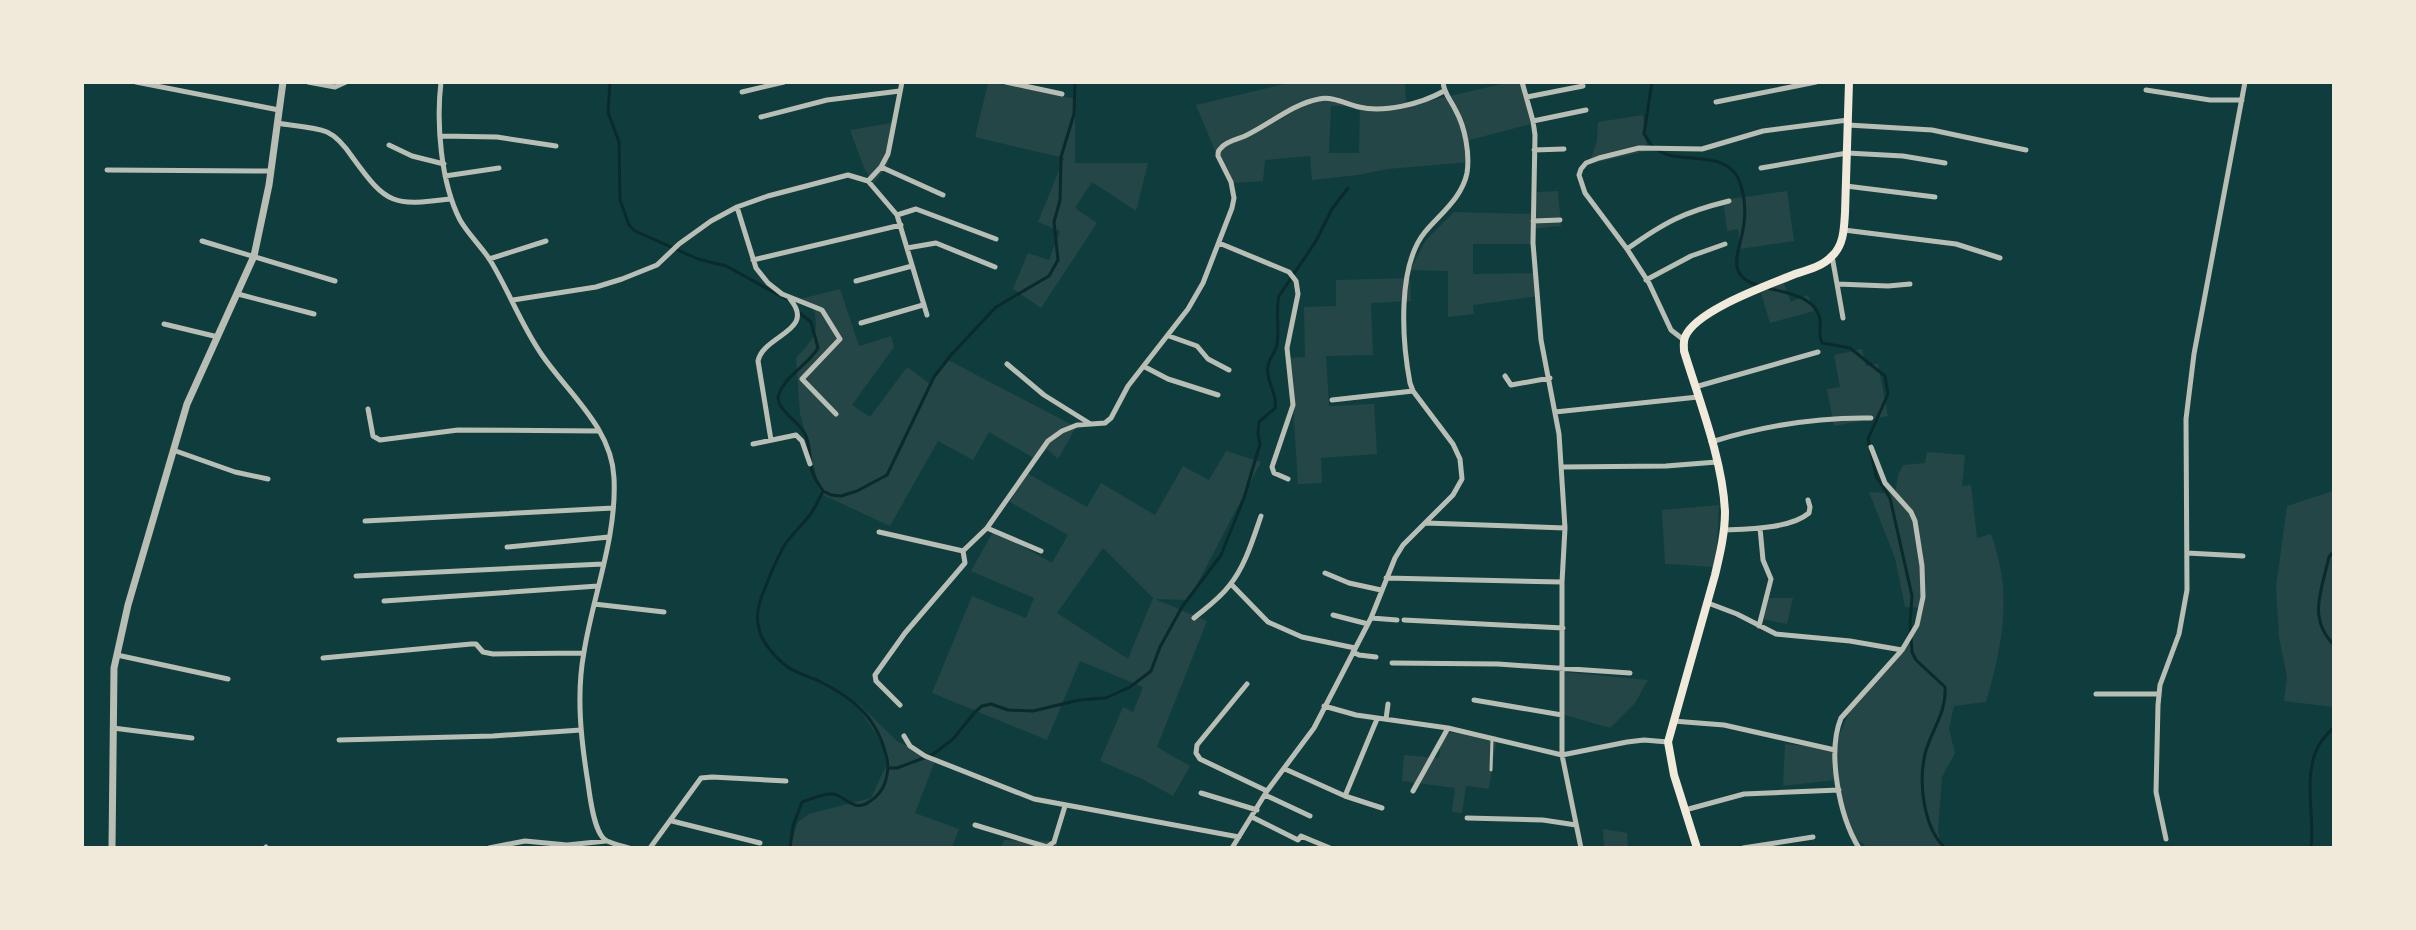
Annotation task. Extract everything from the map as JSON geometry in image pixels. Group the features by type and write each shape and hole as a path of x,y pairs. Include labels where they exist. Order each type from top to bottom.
{"main road":[{"path":"1697,848 1674,775 1668,742 1708,603 1721,549 1725,511 1717,462 1684,351 1684,340 1693,326 1709,314 1770,284 1819,265 1832,256 1838,248 1844,230 1849,82"}],"street":[{"path":"136,82 279,110"},
{"path":"112,848 114,668 128,605 187,404 254,256 271,171 283,82"},
{"path":"308,82 335,87 346,82"},
{"path":"441,82 441,135 450,199 461,222 489,259 542,356 578,400 598,430 607,447 614,477 609,537 584,653 580,685 581,730 592,806 598,832 606,841"},
{"path":"742,93 784,82"},
{"path":"868,181 881,167 888,154 902,82"},
{"path":"1006,82 1062,94"},
{"path":"1232,848 1266,793 1314,728 1369,621 1386,578 1403,545 1459,487 1462,479 1460,459 1447,432 1413,391 1408,374 1404,320 1412,255 1425,232 1450,205 1467,174 1461,121 1444,92 1443,82"},
{"path":"1522,82 1533,121 1533,221 1541,340 1550,378 1562,467 1565,528 1562,582 1562,755 1581,848"},
{"path":"1716,102 1816,82"},
{"path":"2166,838 2156,792 2158,694 2184,613 2187,553 2186,419 2194,354 2245,82"},
{"path":"1527,97 1582,86"},
{"path":"2146,90 2210,100 2242,100"},
{"path":"761,117 827,100 900,91"},
{"path":"963,551 987,528 1048,441 1062,431 1077,425 1105,423 1111,418 1128,386 1169,336 1203,283 1234,198 1232,182 1218,156 1223,145 1258,130 1296,107 1318,99 1331,99 1359,107 1386,107 1426,99 1444,92"},
{"path":"1533,121 1586,110"},
{"path":"277,123 327,132 350,153 373,186 392,200 407,203 450,199"},
{"path":"1684,340 1671,330 1646,280 1627,249 1585,193 1579,176 1586,163 1639,148 1702,149 1763,131 1848,123 1932,130 2026,150"},
{"path":"441,135 496,137 556,146"},
{"path":"388,145 412,156 444,164"},
{"path":"1534,150 1564,149"},
{"path":"1761,168 1847,153 1903,156 1945,163"},
{"path":"881,167 943,195"},
{"path":"445,176 499,168"},
{"path":"107,170 271,171"},
{"path":"513,300 596,287 657,265 679,244 711,221 737,207 768,196 848,175 859,176 868,181 897,215 927,315"},
{"path":"1846,186 1935,197"},
{"path":"1627,249 1661,225 1680,215 1729,201"},
{"path":"737,207 753,260 768,283 795,305 798,318 792,329 765,346 760,352 758,361 771,440"},
{"path":"897,215 916,209 996,238"},
{"path":"1533,221 1560,220"},
{"path":"753,260 901,225"},
{"path":"1844,230 1956,244 2000,258"},
{"path":"202,241 335,281"},
{"path":"489,259 546,241"},
{"path":"907,248 936,243 995,267"},
{"path":"1219,243 1289,272 1296,281 1298,294 1287,348 1293,405 1272,467 1274,473 1288,479"},
{"path":"1646,280 1691,256 1725,244"},
{"path":"1832,256 1843,318"},
{"path":"856,281 912,266"},
{"path":"1837,285 1910,284"},
{"path":"238,294 314,314"},
{"path":"789,298 822,310 840,339 802,379 836,414"},
{"path":"861,322 923,305"},
{"path":"164,324 218,336"},
{"path":"1169,336 1197,346 1208,359 1229,370"},
{"path":"1695,387 1818,352"},
{"path":"1007,364 1044,395 1090,424"},
{"path":"1144,367 1168,379 1218,395"},
{"path":"1504,376 1511,385 1550,378"},
{"path":"1332,400 1413,391"},
{"path":"1555,412 1698,397"},
{"path":"368,409 373,436 380,440 458,430 598,430"},
{"path":"1711,442 1801,421 1837,417 1871,418"},
{"path":"753,444 795,435 802,441 810,464"},
{"path":"1859,848 1844,814 1839,790 1835,750 1836,731 1841,718 1902,650 1917,626 1923,597 1919,540 1911,512 1886,483 1871,447"},
{"path":"173,450 235,472 268,479"},
{"path":"1562,467 1666,466 1717,462"},
{"path":"1724,530 1760,528 1805,516 1810,510 1808,500"},
{"path":"365,521 613,508"},
{"path":"1194,618 1231,584 1250,546 1261,516"},
{"path":"1426,523 1565,528"},
{"path":"987,528 1041,551"},
{"path":"1759,626 1771,579 1763,560 1760,528"},
{"path":"879,532 963,551"},
{"path":"507,547 609,537"},
{"path":"900,705 876,681 875,675 905,633 965,563 963,551"},
{"path":"2187,553 2243,556"},
{"path":"356,576 603,564"},
{"path":"1325,573 1349,583 1381,590"},
{"path":"1386,578 1562,582"},
{"path":"1231,584 1268,622 1302,637 1354,650 1359,655 1376,657"},
{"path":"384,602 598,586"},
{"path":"1708,603 1737,614 1776,634 1850,641 1902,650"},
{"path":"594,604 664,612"},
{"path":"1333,615 1369,621 1401,620 1563,628"},
{"path":"323,658 471,644 476,644 483,652 493,654 584,653"},
{"path":"117,655 228,680"},
{"path":"1392,663 1433,662 1563,668 1630,674"},
{"path":"1247,684 1197,745 1196,753 1200,759 1310,816"},
{"path":"2096,694 2158,694"},
{"path":"1474,700 1562,714"},
{"path":"1386,719 1388,704"},
{"path":"1324,706 1377,719 1448,728 1562,755 1636,741 1668,742"},
{"path":"1345,796 1377,719"},
{"path":"1674,721 1724,724 1835,750"},
{"path":"113,728 192,738"},
{"path":"1413,790 1448,728"},
{"path":"339,740 493,736 581,730"},
{"path":"904,736 910,746 925,756 1005,789 1065,806 1239,837"},
{"path":"1285,769 1345,796 1382,808"},
{"path":"650,848 672,821 694,786 706,777 786,781"},
{"path":"1685,810 1744,794 1839,790"},
{"path":"1201,793 1257,810"},
{"path":"975,825 1047,847 1054,843 1065,806"},
{"path":"1252,817 1298,840 1301,836 1329,848"},
{"path":"1467,818 1543,820 1576,825"},
{"path":"672,821 760,843"},
{"path":"1743,848 1813,837"},
{"path":"489,848 525,841 567,845 606,841 629,848"}],"lane":[{"path":"1491,770 1492,739"}],"shaded area":[{"path":"988,83 1009,83 1075,99 1075,163 1148,163 1136,211 1092,182 1075,208 1097,223 1041,308 1013,289 1028,253 1049,260 1060,231 1038,222 1064,158 975,137"},
{"path":"1289,83 1405,83 1406,106 1506,83 1525,83 1535,123 1466,141 1470,162 1388,169 1312,180 1310,156 1265,160 1263,181 1233,183 1216,153 1196,105","holes":["1331,106 1360,106 1359,153 1329,153"]},
{"path":"1643,115 1647,151 1589,164 1597,141 1598,122"},
{"path":"897,122 887,166 874,183 864,168 850,130"},
{"path":"1558,191 1561,226 1532,229 1534,244 1473,244 1473,274 1536,273 1538,296 1473,305 1474,314 1448,317 1448,271 1410,270 1426,240 1454,212 1530,214 1537,192"},
{"path":"1787,191 1794,241 1740,249 1738,229 1727,231 1723,200"},
{"path":"1410,278 1411,301 1371,303 1373,355 1326,356 1329,406 1374,404 1377,454 1321,458 1322,483 1298,484 1290,358 1305,357 1304,307 1336,306 1336,280"},
{"path":"1783,281 1791,302 1808,295 1814,311 1770,323 1761,293"},
{"path":"840,289 859,346 891,336 894,347 852,405 870,417 907,367 930,384 948,360 1076,427 1058,459 1047,449 1037,460 989,432 973,460 938,441 890,526 821,494 800,414 796,358 813,337 816,319 814,310 800,299"},
{"path":"1862,349 1866,366 1878,364 1888,416 1834,426 1827,389 1840,387 1834,355"},
{"path":"1226,451 1261,462 1189,600 1155,599 1207,621 1157,747 1190,766 1173,796 1140,778 1100,761 1123,707 1133,712 1143,687 1080,661 1047,740 932,693 972,596 1026,618 1034,598 971,571 994,530 1052,563 1068,535 1010,502 1025,472 1087,507 1101,483 1155,515 1183,466 1209,480","holes":["1103,548 1153,598 1128,659 1057,613"]},
{"path":"1927,452 1965,455 1962,486 1971,485 1977,538 1991,534 1998,556 2004,598 2001,639 1986,702 1954,706 1949,729 1955,753 1942,777 1938,831 1942,847 1867,847 1851,835 1834,780 1783,786 1785,744 1833,749 1853,704 1920,625 1920,608 1905,607 1895,558 1869,492 1895,494 1898,475 1903,465 1925,463"},
{"path":"2334,491 2333,707 2284,701 2287,677 2279,637 2276,587 2287,506"},
{"path":"1719,505 1716,567 1665,564 1662,510"},
{"path":"1765,598 1793,598 1787,624 1763,619"},
{"path":"1563,672 1648,680 1635,703 1610,728 1562,714"},
{"path":"859,704 897,741 935,761 915,813 959,829 952,847 789,848 798,822 809,814 871,798 886,766 883,745 858,707"},
{"path":"1442,732 1497,736 1489,789 1466,786 1462,813 1452,812 1455,788 1402,781 1404,755 1439,758"},
{"path":"1603,829 1627,833 1628,847 1604,847"},
{"path":"1004,840 1057,841 1057,847 1001,848"}],"waterway":[{"path":"610,82 608,112 619,142 620,200 629,225 635,231 698,259 726,266 790,301"},
{"path":"823,491 841,496 857,491 887,475 934,377 951,355 996,307 1049,276 1058,260 1054,222 1060,200 1061,157 1074,114 1075,82"},
{"path":"1652,82 1644,134 1653,147 1664,153 1722,163 1738,178 1745,212 1737,269 1748,281 1760,286"},
{"path":"889,768 897,768 932,755 953,739 982,706 991,704 1008,710 1033,711 1079,700 1106,698 1130,687 1151,671 1160,647 1182,607 1221,555 1244,498 1260,444 1259,422 1275,408 1275,397 1268,371 1277,344 1279,296 1316,241 1332,209 1348,188"},
{"path":"1767,288 1807,301 1818,312 1822,343 1850,348 1885,376 1888,394 1868,439 1876,476 1890,498 1912,596 1910,623 1912,652 1916,660 1945,687 1943,707 1926,750 1922,781 1928,818 1938,840 1945,848"},
{"path":"790,848 793,826 802,802 821,795 833,794 854,805 863,805 879,794 887,778 888,765 877,732 862,711 842,694 785,665 767,647 759,630 759,606 777,559 786,543 812,512 823,491 812,471 805,434 783,409 778,399 782,387 818,348 811,322 797,311"},
{"path":"2334,551 2329,557 2319,603 2321,624 2334,645"},
{"path":"2311,848 2310,785 2313,761 2320,743 2334,727"}]}
